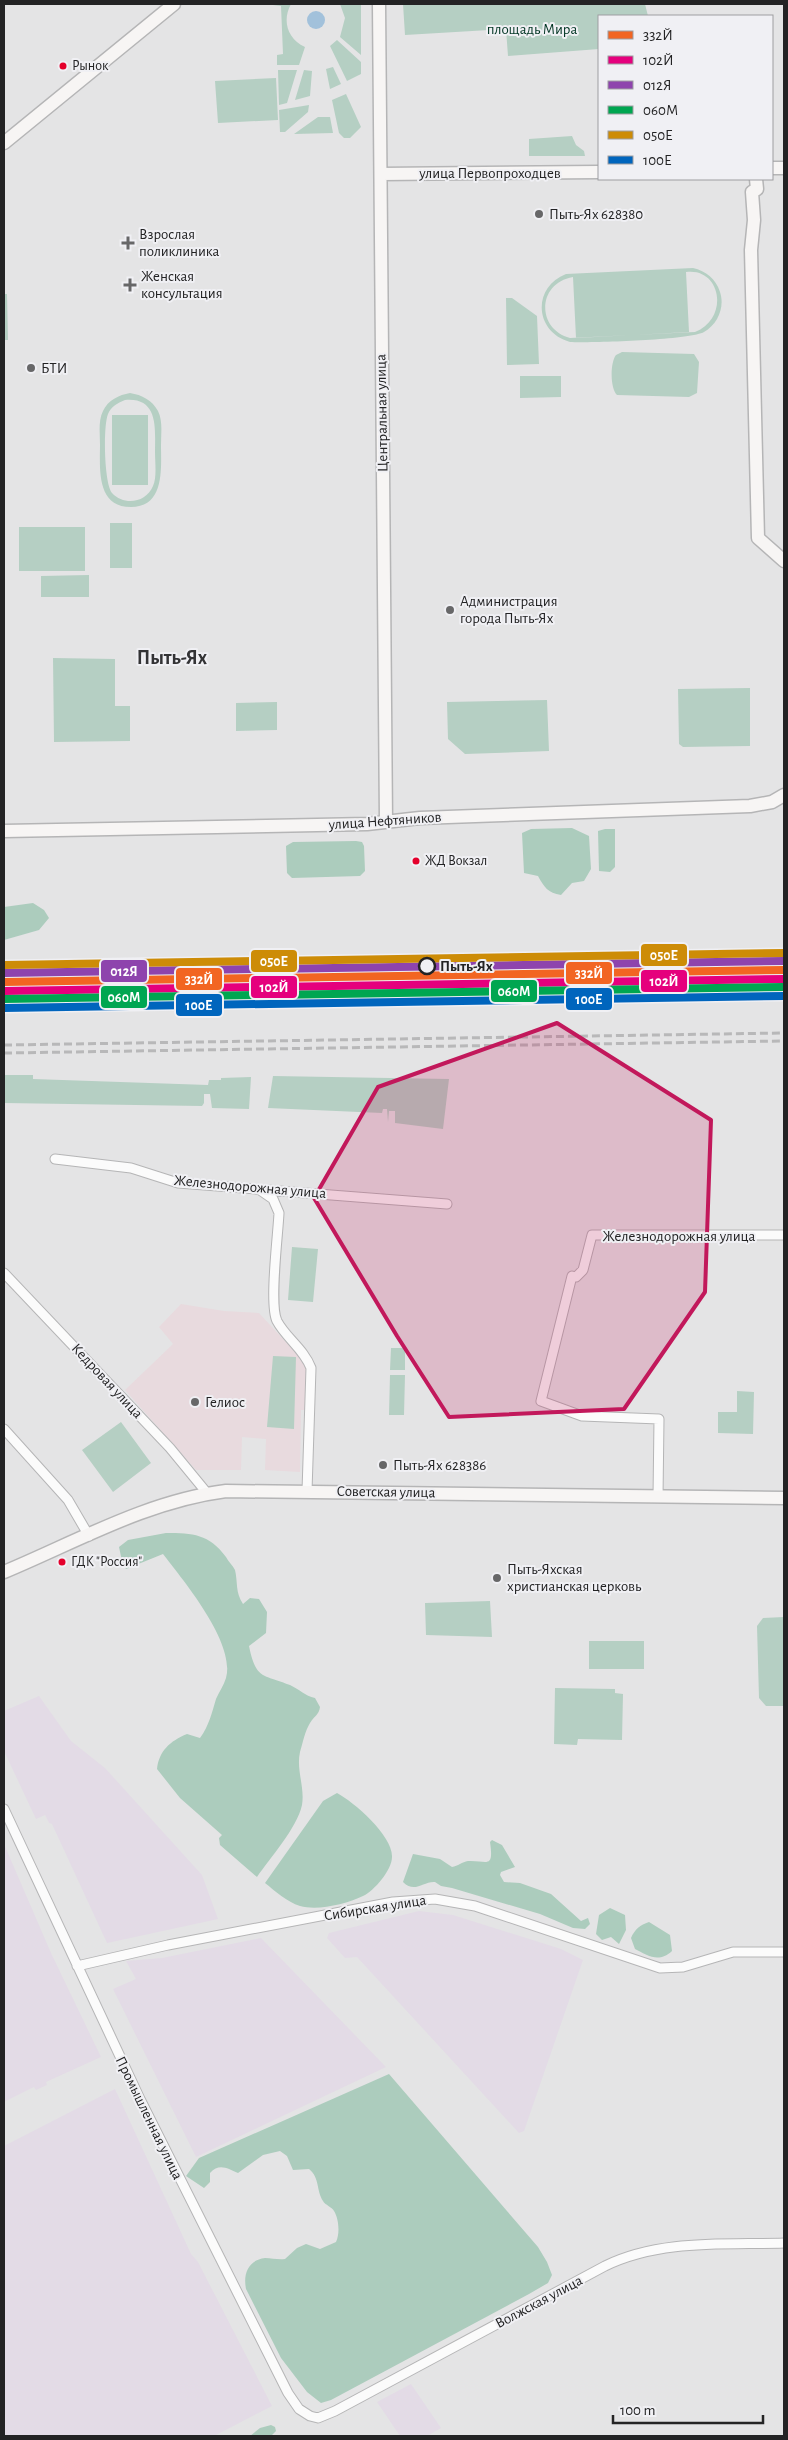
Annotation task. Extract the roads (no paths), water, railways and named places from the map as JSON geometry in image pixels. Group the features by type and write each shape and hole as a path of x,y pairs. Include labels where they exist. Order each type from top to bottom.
{"street":[{"path":"4,143 174,4"},
{"name":"Центральная улица","path":"379,4 386,822"},
{"name":"улица Первопроходцев","path":"381,174 598,172"},
{"path":"756,180 757,188 752,192 754,220 751,250 758,538 784,560"},
{"name":"улица Нефтяников","path":"4,830 146,830 386,822 495,815 766,804 784,794"},
{"name":"Железнодорожная улица","path":"55,1159 131,1168 178,1183 447,1204"},
{"path":"259,1189 273,1199 279,1213 274,1313 282,1329 307,1359 311,1368 307,1491"},
{"name":"Железнодорожная улица","path":"658,1497 659,1419 582,1416 540,1402 572,1276 576,1277 583,1270 592,1235 784,1235"},
{"name":"Кедровая улица","path":"4,1273 170,1448 207,1493"},
{"path":"4,1429 68,1500 89,1536"},
{"name":"Советская улица","path":"4,1572 160,1506 207,1493 247,1490 784,1498"},
{"name":"Промышленная улица","path":"4,1809 191,2204 288,2393 299,2409 310,2416"},
{"name":"Сибирская улица","path":"77,1966 168,1945 393,1902 435,1899 475,1906 660,1968 683,1967 733,1952 784,1952"},
{"name":"Волжская улица","path":"310,2416 318,2418 336,2411 605,2266 631,2255 666,2248 784,2243"}],"water":[{"path":"316,11 322,14 325,20 322,26 316,29 310,26 307,20 310,14"}],"railway":[{"path":"4,970 66,966 784,955"},
{"path":"4,1045 784,1033"},
{"path":"4,1053 784,1041"}],"place":[{"name":"Рынок","path":"63,66"},
{"name":"Пыть-Ях 628380","path":"539,214"},
{"name":"Взрослая поликлиника","path":"128,243"},
{"name":"Женская консультация","path":"130,285"},
{"name":"БТИ","path":"31,368"},
{"name":"Администрация города Пыть-Ях","path":"450,610"},
{"name":"ЖД Вокзал","path":"416,861"},
{"name":"Пыть-Ях","path":"427,966"},
{"name":"Гелиос","path":"195,1402"},
{"name":"Пыть-Ях 628386","path":"383,1465"},
{"name":"ГДК \"Россия\"","path":"62,1562"},
{"name":"Пыть-Яхская христианская церковь","path":"497,1578"}],"district":[{"name":"Пыть-Ях","path":"172,658"}],"park label":[{"name":"площадь Мира","path":"532,29"}]}
